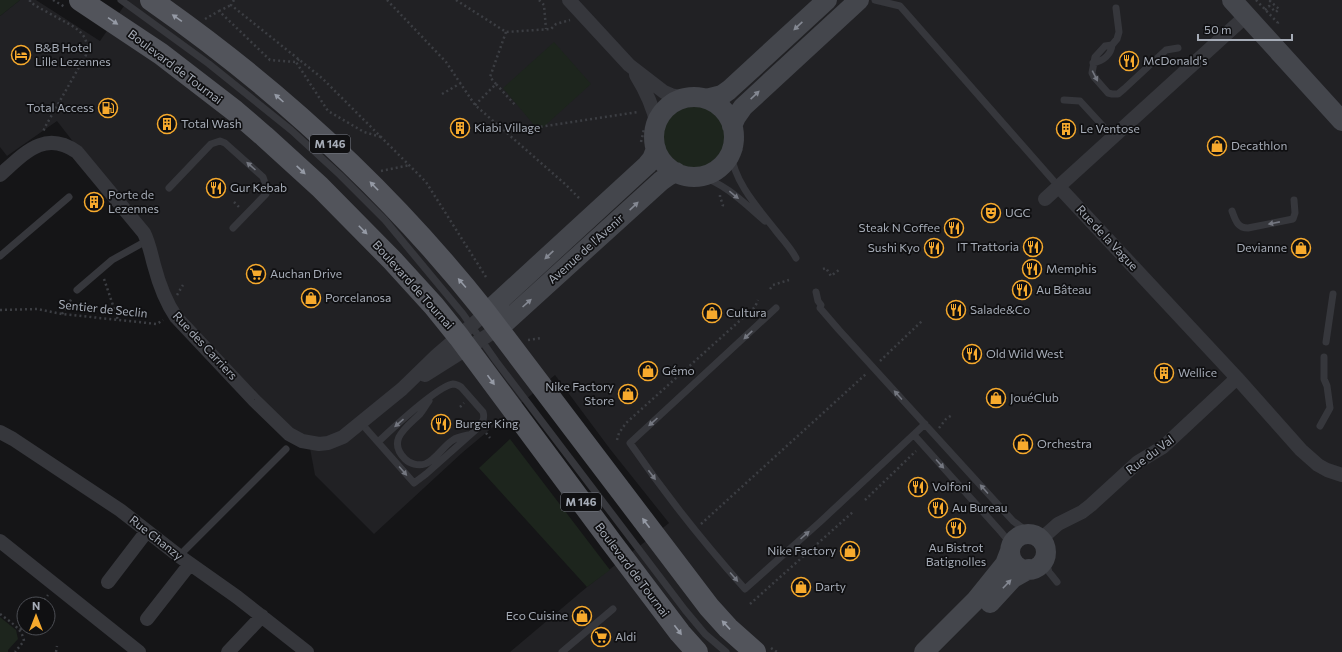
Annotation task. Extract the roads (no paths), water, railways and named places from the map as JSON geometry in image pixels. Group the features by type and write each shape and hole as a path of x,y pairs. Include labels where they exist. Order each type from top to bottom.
{"main road":[{"name":"Boulevard de Tournai","path":"80,0 161,54 235,111 320,187 388,256 434,306 477,332 705,602 733,633 755,652"},
{"name":"Boulevard de Tournai","path":"150,0 181,21 245,69 274,93 346,158 422,238 477,332 616,549 680,633 697,652"},
{"path":"706,99 722,95 729,90 827,0"},
{"path":"732,126 742,107 859,0"},
{"path":"1232,0 1250,6 1342,105"},
{"path":"1250,6 1342,120"},
{"path":"686,98 706,99 714,102 730,119 734,138 731,153 720,167 713,172 700,176 688,176 676,172 664,163 656,149 654,137 656,125 660,117 674,103 686,98"},
{"name":"Avenue de l'Avenir","path":"477,332 648,165 656,149"},
{"name":"Avenue de l'Avenir","path":"477,332 661,181 676,172"},
{"path":"924,652 976,600 1005,564 1010,550 1013,542 1018,537 1025,534 1036,550 1022,568 1011,559 1010,550"},
{"name":"Rue du Val","path":"941,652 978,616 1013,578 1036,550"}],"street":[{"path":"574,2 629,65 650,100 656,125"},
{"path":"1046,199 1250,6"},
{"path":"629,65 664,92 686,98"},
{"name":"Rue des Carriers","path":"0,174 28,151 40,144 52,142 58,143 77,152 139,226 148,240 160,286 172,310 185,327 254,400 289,434 309,443 328,443 343,437 402,389 477,332"},
{"name":"Rue de la Vague","path":"1059,187 1237,378 1309,458 1327,470 1342,475"},
{"name":"Rue du Val","path":"1036,550 1058,524 1082,512 1138,462 1163,447 1237,378"},
{"name":"Rue Chanzy","path":"0,432 102,497 262,616 307,652"},
{"path":"108,582 147,531"},
{"path":"0,541 136,651"},
{"path":"147,619 185,560"},
{"path":"228,652 262,616"}],"lane":[{"path":"121,0 228,78 291,130 340,175 385,220 442,287 477,332 508,377 685,610 705,634 726,652"},
{"name":"Rue de la Vague","path":"875,0 900,3 1059,187"},
{"path":"1116,8 1119,32 1117,39 1112,45 1105,46 1095,57 1092,73 1108,93 1118,94 1166,50 1178,48"},
{"path":"1064,100 1080,101 1113,137"},
{"path":"169,188 211,144 220,141 225,143 263,177 266,186 266,194 233,228"},
{"path":"731,153 734,170 776,231 794,253 796,258"},
{"path":"700,176 710,179 723,186 776,231"},
{"path":"0,256 69,197"},
{"path":"1232,211 1238,225 1248,228 1292,219 1295,213 1294,200"},
{"path":"77,290 112,260 148,240"},
{"path":"816,292 818,301 821,305 820,308 1013,521 1036,550 1049,572 1057,582"},
{"path":"1326,342 1333,294"},
{"path":"776,308 630,443 645,466 704,542 745,590 925,424"},
{"path":"1320,426 1330,408 1324,379 1324,358"},
{"path":"361,423 414,483 480,426 484,416 483,412 462,387 450,385 427,399 378,442"},
{"path":"434,395 421,412 400,433 398,445 405,458 411,463 418,465 426,464 454,439 470,434"},
{"path":"914,435 1001,532 1006,538 1010,550"},
{"path":"185,560 286,449"},
{"path":"562,652 613,609"}],"place":[{"name":"B&B Hotel Lille Lezennes","path":"21,55"},
{"name":"McDonald's","path":"1129,61"},
{"name":"Total Access","path":"108,108"},
{"name":"Total Wash","path":"167,124"},
{"name":"Kiabi Village","path":"460,128"},
{"name":"Le Ventose","path":"1066,129"},
{"name":"Decathlon","path":"1217,146"},
{"name":"Gur Kebab","path":"216,188"},
{"name":"Porte de Lezennes","path":"94,202"},
{"name":"UGC","path":"991,213"},
{"name":"Steak N Coffee","path":"954,228"},
{"name":"IT Trattoria","path":"1033,247"},
{"name":"Sushi Kyo","path":"934,248"},
{"name":"Devianne","path":"1301,248"},
{"name":"Memphis","path":"1032,269"},
{"name":"Auchan Drive","path":"256,274"},
{"name":"Au Bâteau","path":"1022,290"},
{"name":"Porcelanosa","path":"311,298"},
{"name":"Salade&Co","path":"956,310"},
{"name":"Cultura","path":"712,313"},
{"name":"Old Wild West","path":"972,354"},
{"name":"Gémo","path":"648,371"},
{"name":"Wellice","path":"1164,373"},
{"name":"Nike Factory Store","path":"628,394"},
{"name":"JouéClub","path":"996,398"},
{"name":"Burger King","path":"441,424"},
{"name":"Orchestra","path":"1023,444"},
{"name":"Volfoni","path":"918,487"},
{"name":"Au Bureau","path":"938,508"},
{"name":"Au Bistrot Batignolles","path":"956,528"},
{"name":"Nike Factory","path":"850,551"},
{"name":"Darty","path":"801,587"},
{"name":"Eco Cuisine","path":"582,616"},
{"name":"Aldi","path":"601,637"}]}
